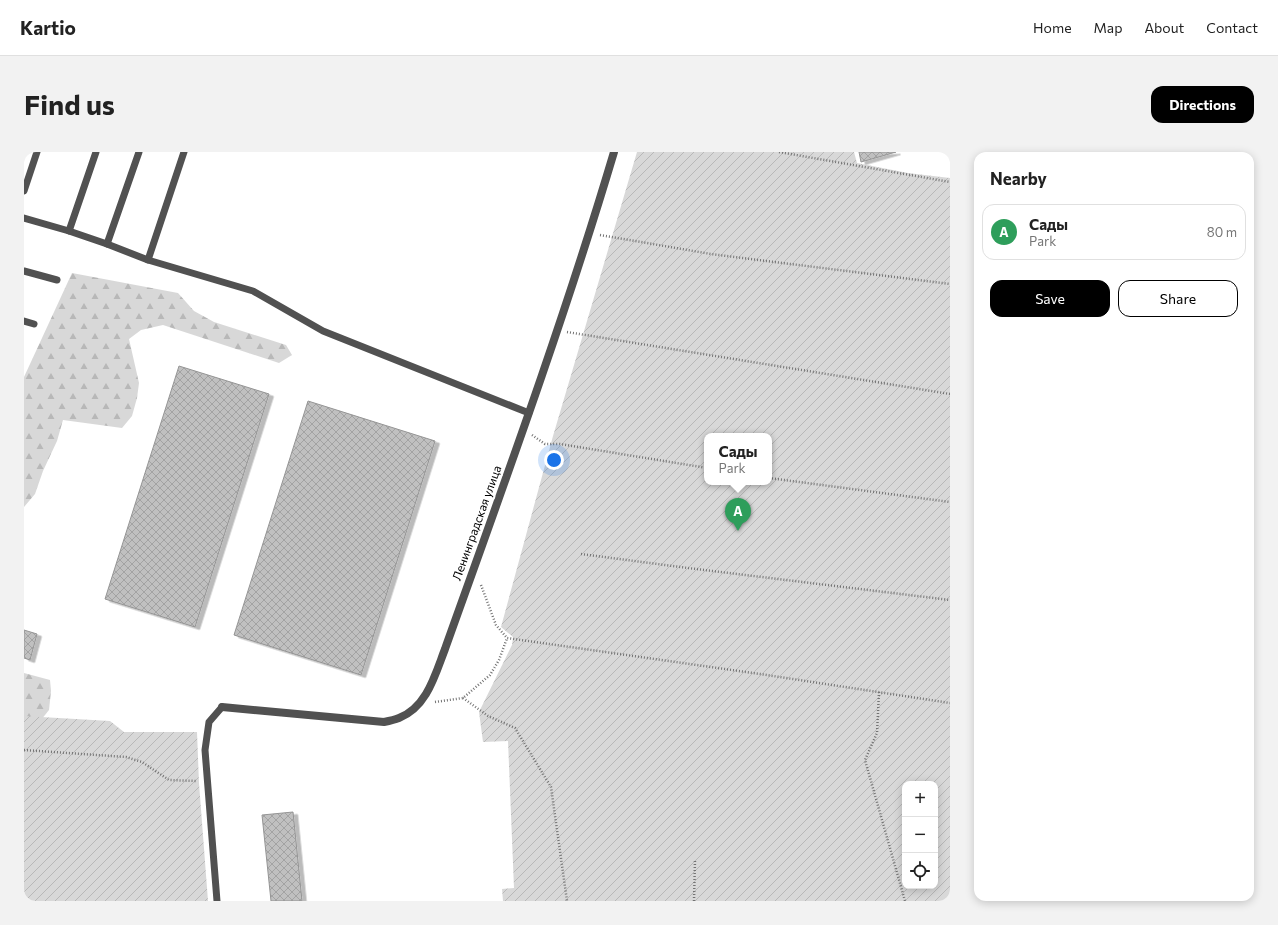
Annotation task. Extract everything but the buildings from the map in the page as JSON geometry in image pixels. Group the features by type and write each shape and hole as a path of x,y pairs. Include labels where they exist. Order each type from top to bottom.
{"street":[{"name":"Ленинградская улица","path":"222,707 384,722 400,718 420,704 427,694 445,649 524,429 590,234 614,152"}],"lane":[{"path":"24,191 37,152"},
{"path":"69,231 96,152"},
{"path":"107,244 139,152"},
{"path":"148,260 184,152"},
{"path":"24,218 69,231 148,260 253,291 323,331 529,413"},
{"path":"24,271 57,280"},
{"path":"24,321 34,324"},
{"path":"217,901 205,750 209,722 222,707"}],"path":[{"path":"778,152 950,182"},
{"path":"590,234 711,254 950,284"},
{"path":"558,331 950,394"},
{"path":"524,429 545,444 560,444 704,468"},
{"path":"772,478 950,502"},
{"path":"581,554 950,600"},
{"path":"474,568 496,625 507,638 950,703"},
{"path":"420,704 463,698 490,675 499,660 507,638"},
{"path":"879,692 877,733 865,760 905,901"},
{"path":"463,698 488,716 515,728 551,787 567,901"},
{"path":"24,750 126,757 142,762 169,780 207,781"},
{"path":"694,901 695,860"}],"green space":[{"path":"637,152 854,152 857,163 908,173 950,178 950,901 503,901 502,889 514,888 508,741 483,742 479,712 512,645 513,637 501,627 553,436"},
{"path":"72,273 178,293 194,311 214,322 286,345 292,355 279,363 163,325 141,330 129,339 139,383 132,416 122,428 63,420 57,441 43,471 35,494 24,507 24,377"},
{"path":"24,673 50,680 51,691 49,710 33,730 24,731"},
{"path":"24,716 110,721 124,732 197,732 199,783 208,901 24,901"}],"place":[{"name":"Сады","path":"738,531"}]}
